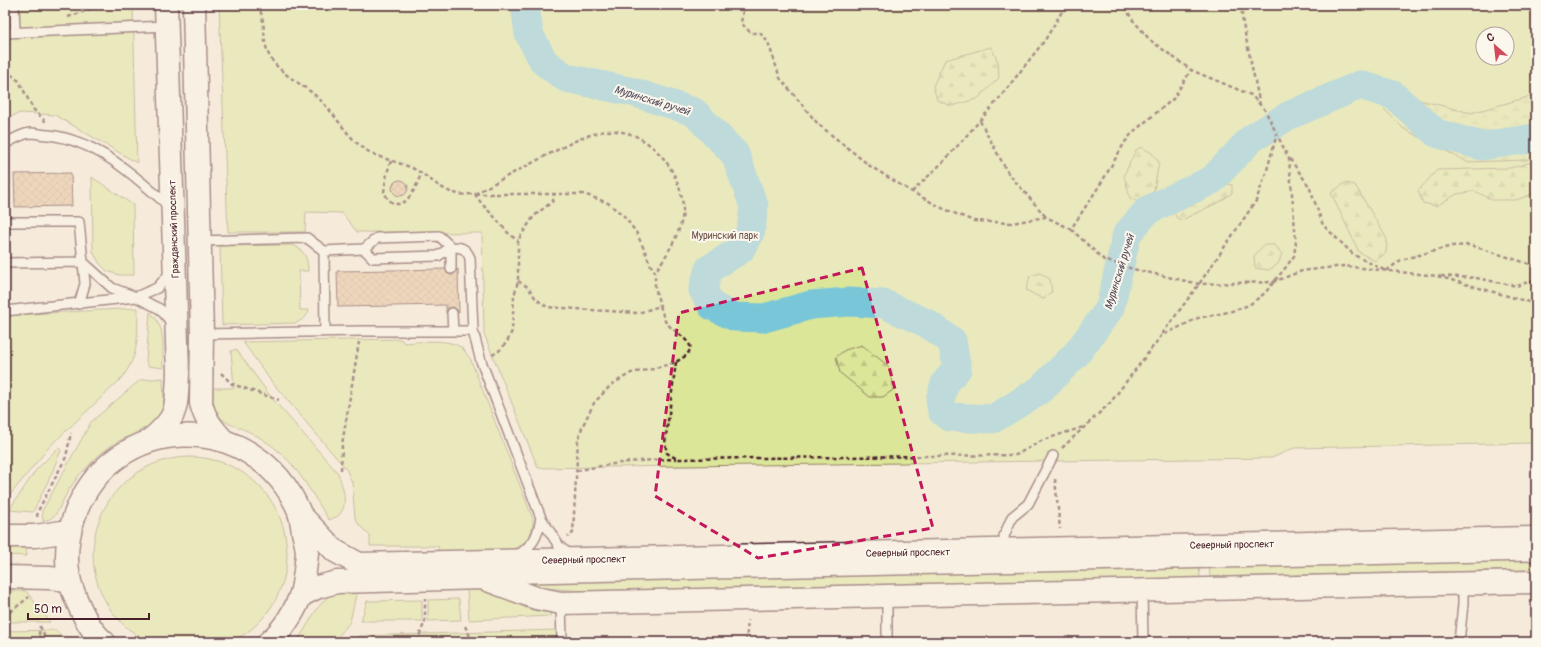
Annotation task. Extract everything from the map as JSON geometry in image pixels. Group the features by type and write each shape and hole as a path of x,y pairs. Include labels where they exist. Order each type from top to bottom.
{"main road":[{"path":"194,5 202,334 201,404 210,425 224,441"},
{"name":"Гражданский проспект","path":"148,442 165,428 173,417 176,405 178,373 167,15"},
{"path":"104,642 81,612 69,580 67,556 69,531 79,502 97,476 120,455 148,442 173,436 199,436 224,441 249,452 270,468 287,489 299,513 307,552 300,596 284,626 269,642"},
{"name":"Северный проспект","path":"299,513 335,551 359,564 510,561 567,553 1005,550 1536,538"},
{"path":"6,535 35,536 69,531"},
{"path":"5,577 69,580"},
{"name":"Северный проспект","path":"300,596 318,587 337,582 482,578 536,598 561,603 1536,582"}],"street":[{"name":"Северный проспект","path":"482,578 537,573 1536,552"}],"lane":[{"path":"14,5 15,32"},
{"path":"5,33 167,15"},
{"path":"5,144 14,138 30,133 62,137 90,146 143,183 173,210"},
{"path":"5,222 79,222 85,284 79,304"},
{"path":"200,241 307,238 324,251 364,249 377,238 439,236 451,247 451,269"},
{"path":"364,249 373,258 438,256 451,247 462,247 468,252 470,258 473,331 481,361 541,518 567,553"},
{"path":"324,251 325,331"},
{"path":"5,263 83,262 112,288 136,297 160,309 176,327"},
{"path":"5,312 136,297 156,288 174,268"},
{"path":"452,313 453,331"},
{"path":"202,334 325,331 473,331"},
{"path":"1005,550 1004,536 1012,517 1028,504 1053,456"},
{"path":"510,561 531,545 538,533 541,518"},
{"path":"1459,642 1463,604 1463,583"},
{"path":"1142,590 1143,642"},
{"path":"887,596 887,642"},
{"path":"561,603 562,642"}],"path":[{"path":"257,5 261,14 264,43 271,60 329,108 355,142 368,152 412,168 440,187 459,194 584,194 608,203 624,216 636,232 655,272"},
{"path":"739,5 743,11 741,23 751,33 760,33 768,42 780,78 818,124 870,166 912,192 944,209 974,221 1012,223 1046,217"},
{"path":"912,192 980,121 1045,40 1066,5"},
{"path":"1124,5 1132,19 1150,40 1191,70 1251,95 1261,105 1290,159 1309,186 1323,225 1354,255 1386,271"},
{"path":"1241,5 1243,24 1261,105"},
{"path":"5,70 19,81 33,109 62,137"},
{"path":"1071,229 1103,180 1125,142 1134,132 1173,99 1191,70"},
{"path":"980,121 1008,173 1046,217 1071,229 1104,260 1133,269 1199,284 1273,282 1302,271 1343,266 1437,276 1476,278 1517,286 1536,279"},
{"path":"475,194 583,137 606,131 629,134 649,143 665,159 673,174 680,194 683,209 679,228 673,242 655,272 655,287 664,320 678,335 689,343 691,348 687,355 676,362 631,374 611,385 594,403 583,424 578,440 573,533 567,553"},
{"path":"1060,530 1053,456 1110,403 1199,284 1256,201 1268,170 1277,134"},
{"path":"1161,336 1198,318 1229,312 1249,305 1265,293 1294,256 1296,241 1290,159"},
{"path":"391,161 387,173 384,192 390,201 397,204 405,201 413,194 421,173"},
{"path":"475,194 481,205 497,220 509,235 518,240"},
{"path":"481,361 498,352 508,342 512,331 514,296 518,281 518,240 534,216 553,201 554,194"},
{"path":"1386,271 1401,260 1452,246 1464,245 1470,245 1536,266"},
{"path":"1437,276 1536,304"},
{"path":"518,281 528,287 536,299 547,307 638,312 660,306"},
{"path":"341,470 342,445 361,331"},
{"path":"676,362 665,443 667,453 677,459"},
{"path":"222,373 232,384 279,400"},
{"path":"577,471 604,464 648,460 1016,455 1043,440 1084,426"},
{"path":"36,520 38,510 66,457 71,432"},
{"path":"5,616 34,593"},
{"path":"417,642 425,621 425,595"},
{"path":"746,642 748,620"},
{"path":"39,642 40,626 47,642"},
{"path":"465,626 473,642"}],"highlighted area":[{"path":"862,268 933,528 758,558 655,496 679,313"}],"green space":[{"path":"5,5 133,5 137,163 55,115 20,113 5,119"},
{"name":"Муринский парк","path":"219,5 1536,5 1536,443 1294,448 1272,458 538,468 484,334 482,233 357,232 342,213 306,212 305,232 228,232"},
{"path":"991,47 998,62 999,78 977,99 951,106 937,100 933,86 945,60"},
{"path":"1360,85 1471,113 1536,95 1536,155 1527,160 1467,162 1404,129"},
{"path":"1141,147 1152,153 1159,162 1153,196 1140,203 1130,198 1124,175 1136,150"},
{"path":"1536,161 1536,193 1516,200 1492,200 1475,191 1457,194 1436,206 1423,203 1418,191 1437,170 1510,168"},
{"path":"92,177 133,205 134,275 119,275 107,271 100,264 93,252"},
{"path":"1222,182 1232,185 1232,193 1221,201 1182,220 1177,218 1171,208"},
{"path":"1345,183 1355,185 1387,239 1386,253 1375,261 1359,252 1331,193"},
{"path":"292,245 300,249 307,262 308,271 299,271 300,310 309,310 306,316 296,323 222,325 220,246"},
{"path":"1264,245 1275,245 1282,254 1278,264 1269,270 1255,268 1254,256"},
{"path":"1040,273 1050,279 1052,292 1043,299 1026,290 1030,276"},
{"path":"138,308 137,338 134,355 131,363 120,380 50,446 5,501 5,318 13,315"},
{"path":"150,312 159,324 161,331 163,345 163,368 148,366 146,361"},
{"path":"399,339 404,343 436,341 452,343 464,350 470,358 533,519 532,530 526,540 513,549 508,551 439,553 438,546 370,546 370,536 360,526 355,518 352,482 346,469 271,381 243,342"},
{"path":"862,345 892,369 893,390 883,397 870,397 840,373 836,357 845,350"},
{"path":"236,349 271,397 338,473 343,488 344,504 343,510 338,516 329,520 298,473 276,449 253,434 231,425 217,414 214,404 213,388 234,388 231,351"},
{"path":"163,378 164,403 162,414 155,423 113,444 100,454 79,475 68,491 56,514 50,519 43,521 42,511 91,422 140,380"},
{"path":"58,448 61,450 33,512 9,510 36,470"},
{"path":"190,457 218,461 236,469 251,479 265,493 275,508 283,526 287,554 283,582 275,600 265,615 251,629 236,639 218,647 190,651 162,647 144,639 129,629 115,615 105,600 97,582 93,554 97,526 105,508 115,493 129,479 144,469 162,461"},
{"path":"5,547 26,548 27,556 5,555"},
{"path":"1536,556 1536,570 1210,577 1209,563"},
{"path":"1199,564 1200,578 583,591 545,588 526,583 526,579"},
{"path":"467,588 488,589 526,608 551,613 550,616 469,620"},
{"path":"357,590 350,622 334,642 296,642 324,600 338,592"},
{"path":"5,591 26,591 50,622 5,622"},
{"path":"459,599 461,620 428,621 428,600"},
{"path":"422,600 422,621 361,621 367,601"},
{"path":"56,630 67,642 5,642 5,631"},
{"path":"557,630 557,642 353,642 359,636"}],"building":[{"path":"71,173 72,206 15,207 14,174"},
{"path":"400,180 406,182 408,188 406,194 400,196 394,194 392,188 394,182"},
{"path":"445,269 448,274 451,275 458,269 459,313 452,307 448,308 446,313 446,305 338,307 337,271"}],"waterway":[{"name":"Муринский ручей","path":"525,5 529,34 544,62 566,78 633,92 694,112 735,154 754,206 751,230 740,250 709,269 703,290 712,306 735,317 764,318 811,305 849,302 884,304 926,323 952,341 957,369 945,383 940,400 942,411 949,417 993,419 1040,390 1077,353 1110,308 1127,234 1148,210 1212,180 1251,139 1288,116 1360,85 1393,95 1436,133 1482,146 1536,138"}]}
